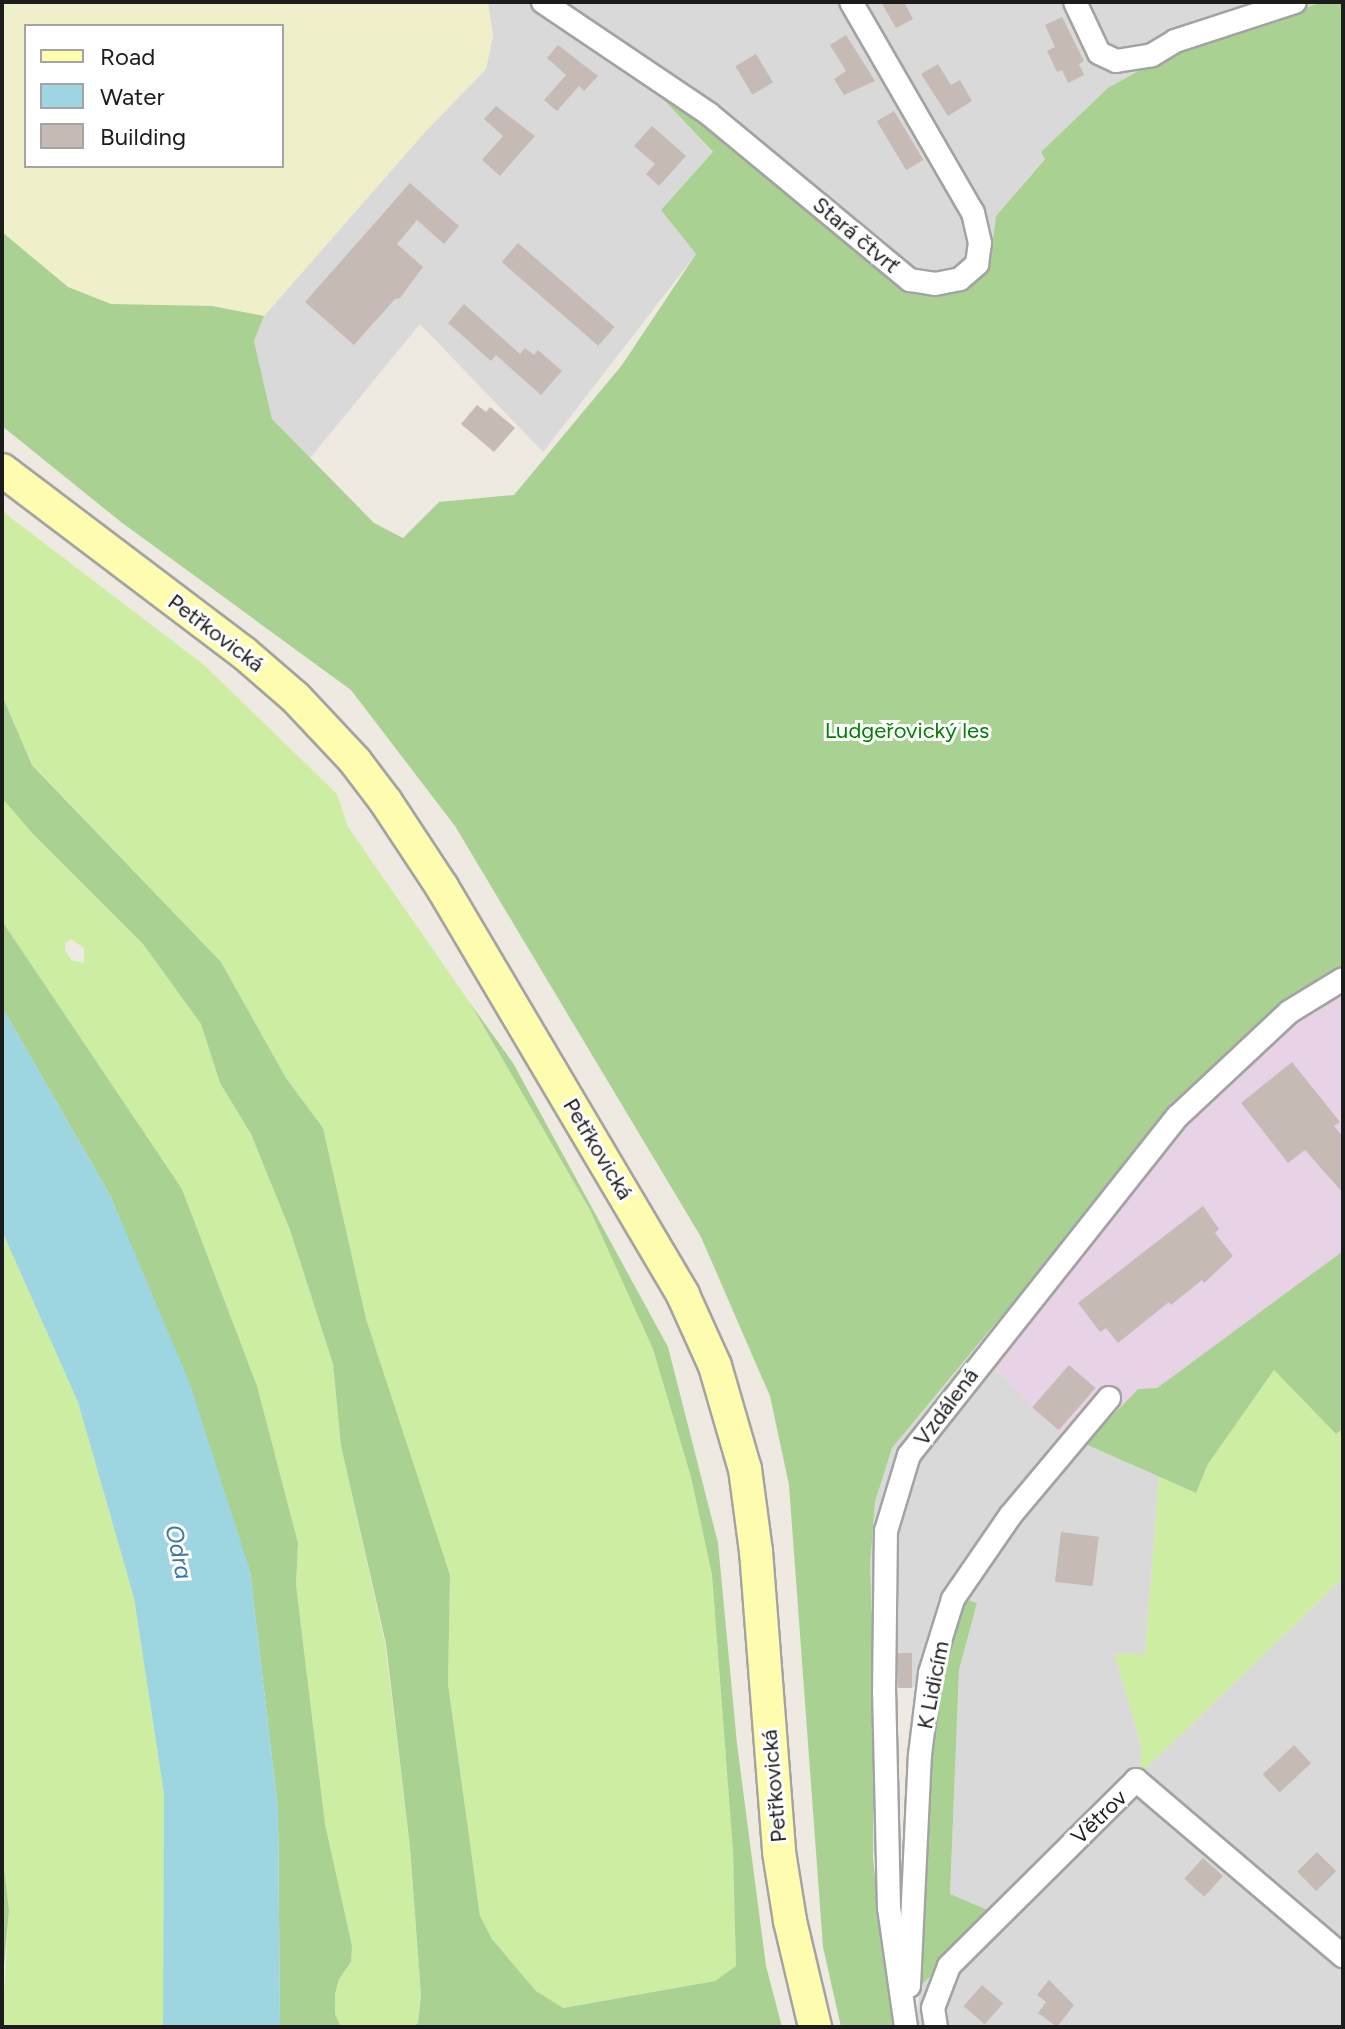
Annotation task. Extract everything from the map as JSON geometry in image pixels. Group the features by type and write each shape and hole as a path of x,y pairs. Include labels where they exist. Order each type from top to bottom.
{"street":[{"name":"Stará čtvrť","path":"543,2 709,114 910,280 935,284 960,279 977,264 980,243 973,213 851,2"},
{"path":"1075,2 1099,53 1116,61 1152,55 1175,41 1295,2"},
{"name":"Petřkovická","path":"2,470 244,653 295,697 355,761 395,814 442,887 686,1302 715,1366 746,1478 779,1852 793,1933 815,2027"},
{"name":"Vzdálená","path":"906,2027 889,1908 884,1692 886,1531 909,1455 1178,1116 1289,1012 1343,979"},
{"name":"K Lidicím","path":"906,2027 920,1755 930,1673 953,1599 1010,1516 1109,1398"},
{"name":"Větrov","path":"936,2027 933,2008 949,1966 1136,1780 1343,1956"}],"shaded area":[{"path":"488,2 1323,2 1181,47 1045,158 996,216 991,263 963,290 939,295 911,292 650,85 713,153 661,210 696,254 543,452 420,324 310,458 272,419 254,341 264,316 425,132 486,69 493,36"},
{"path":"1343,987 1343,1251 1157,1388 1138,1389 1079,1450 1031,1407 989,1361 1181,1125 1296,1017"},
{"path":"975,1349 1078,1450 1085,1444 1159,1477 1145,1656 1115,1654 1142,1748 1140,1774 1343,1578 1343,2027 916,2027 920,1986 996,1914 950,1894 959,1670 977,1603 967,1600 935,1686 875,1689 870,1566 875,1502 892,1448"}],"green space":[{"path":"2,2 488,2 493,36 486,69 425,132 264,316 212,306 111,304 68,287 2,232"},
{"name":"Ludgeřovický les","path":"1323,2 1343,2 1343,972 1171,1112 892,1448 875,1502 870,1566 875,1689 873,1858 893,2027 841,2027 823,1947 789,1485 770,1396 701,1237 455,826 351,690 121,522 2,426 2,232 68,287 111,304 212,306 264,316 254,341 272,419 374,523 403,538 439,502 514,495 622,365 696,254 661,210 713,152 645,80 680,104 911,292 939,295 963,290 990,264 996,216 1045,159 1041,152 1108,88 1181,47"},
{"path":"2,511 204,665 337,794 348,827 470,1003 590,1210 653,1349 691,1477 712,1575 733,1851 736,1966 715,1981 562,2008 536,1991 492,1939 480,1916 448,1684 450,1575 366,1319 323,1128 286,1078 221,962 32,764 2,695"},
{"path":"2,695 32,765 221,962 286,1078 323,1128 366,1319 450,1575 448,1684 480,1916 492,1939 536,1991 563,2008 715,1981 736,1966 733,1851 712,1575 691,1477 653,1349 590,1210 470,1003 513,1063 668,1347 718,1543 737,1744 766,1966 782,2027 413,2027 418,2023 421,1995 410,1847 386,1644 341,1446 333,1364 290,1230 251,1134 220,1083 201,1024 143,944 33,834 2,798"},
{"path":"2,798 33,834 143,944 201,1024 220,1083 251,1134 290,1230 333,1364 341,1446 385,1644 410,1847 421,1995 418,2023 413,2027 341,2027 335,2014 335,1994 339,1979 351,1962 352,1946 325,1824 296,1585 298,1543 257,1386 182,1189 2,921","holes":["71,939 84,948 84,963 71,960 65,943"]},
{"path":"2,921 182,1189 257,1386 298,1543 296,1585 325,1824 352,1946 351,1962 339,1979 335,1994 335,2014 341,2027 280,2027 278,1808 250,1571 111,1197 2,1007"},
{"path":"2,1231 78,1402 134,1598 164,1794 163,2027 2,2027 9,1910 2,1853"},
{"path":"1343,1251 1343,1429 1336,1434 1274,1370 1208,1464 1196,1493 1085,1444 1138,1389 1157,1388"},
{"path":"1274,1370 1336,1434 1343,1429 1343,1578 1139,1775 1142,1748 1114,1653 1145,1655 1159,1477 1196,1493 1208,1464"},
{"path":"967,1600 977,1603 959,1670 950,1894 997,1914 920,1986 935,1686"},
{"path":"2,1853 9,1910 2,1989"}],"water":[{"name":"Odra","path":"2,1007 111,1197 190,1384 250,1571 278,1808 280,2027 163,2027 164,1794 134,1598 78,1402 2,1231"}],"building":[{"path":"881,2 904,2 913,19 896,28"},
{"path":"1062,17 1084,61 1079,64 1084,75 1068,83 1062,70 1057,72 1047,51 1055,47 1045,25"},
{"path":"846,35 875,81 844,95 834,79 846,71 830,45"},
{"path":"558,45 598,76 584,91 579,86 557,111 544,100 566,75 547,58"},
{"path":"756,54 773,82 752,95 735,66"},
{"path":"938,64 951,85 960,80 972,101 948,116 921,74"},
{"path":"496,106 535,136 500,176 482,160 503,136 484,119"},
{"path":"894,111 923,160 906,170 877,121"},
{"path":"652,126 686,156 659,186 646,174 655,164 634,146"},
{"path":"410,183 459,226 444,244 417,220 397,244 423,267 400,298 395,299 354,345 305,302"},
{"path":"518,243 615,327 598,346 502,262"},
{"path":"464,304 520,354 525,348 534,355 538,350 562,371 541,395 496,355 491,361 448,323"},
{"path":"477,405 486,412 490,407 515,428 494,452 461,424"},
{"path":"1292,1062 1340,1122 1334,1126 1343,1137 1343,1193 1305,1150 1288,1163 1241,1103"},
{"path":"1203,1206 1219,1229 1215,1233 1233,1256 1204,1283 1202,1280 1171,1305 1169,1302 1118,1343 1106,1328 1100,1332 1078,1303"},
{"path":"1069,1365 1095,1388 1059,1430 1032,1407"},
{"path":"1061,1532 1099,1537 1093,1586 1055,1582"},
{"path":"898,1653 912,1653 912,1688 898,1688"},
{"path":"1294,1745 1311,1763 1280,1793 1263,1774"},
{"path":"1317,1852 1336,1871 1316,1891 1297,1872"},
{"path":"1203,1858 1223,1876 1204,1897 1184,1879"},
{"path":"1049,1980 1074,2005 1057,2027 1038,2013 1046,2002 1037,1995"},
{"path":"982,1985 1003,2003 985,2025 964,2006"}]}
